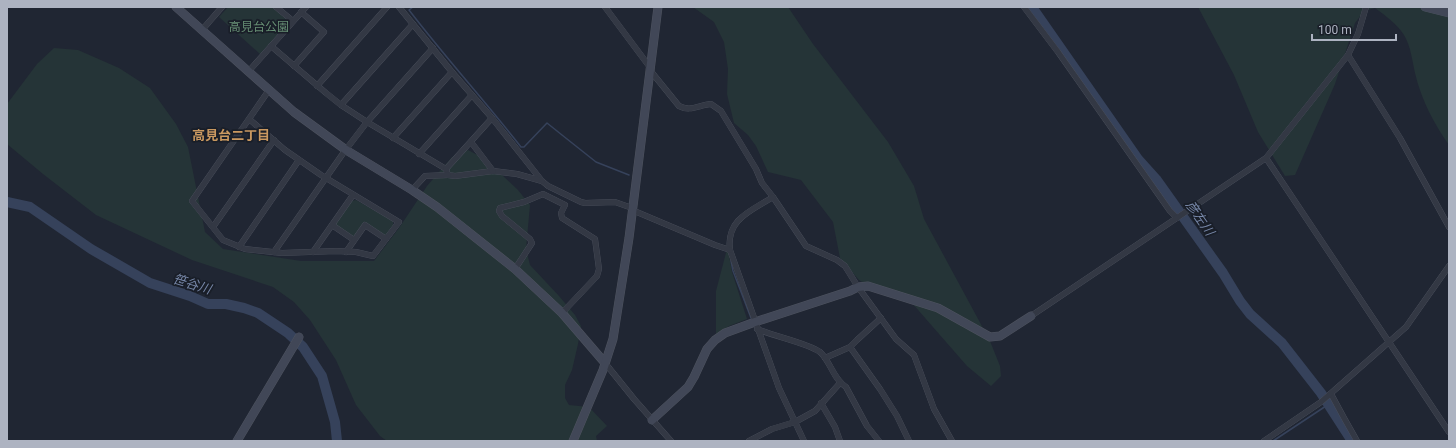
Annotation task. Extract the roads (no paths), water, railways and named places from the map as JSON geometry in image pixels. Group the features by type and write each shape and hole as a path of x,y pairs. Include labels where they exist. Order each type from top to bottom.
{"street":[{"path":"176,7 294,112 346,150 412,190 443,212 514,269 562,313 652,420 672,441"},
{"path":"202,30 222,7"},
{"path":"276,7 293,21"},
{"path":"248,72 306,7"},
{"path":"317,86 387,7"},
{"path":"399,7 492,118 542,181 548,186 581,202 616,202 715,245 730,250"},
{"path":"605,7 679,106 690,109 711,104 721,111 756,169 762,183 806,246 837,260 845,266 858,287 896,339 915,357 934,409 952,441"},
{"path":"573,441 605,363 613,339 629,238 649,67 658,7"},
{"path":"1024,7 1058,52 1170,211 1177,217"},
{"path":"652,420 688,386 708,349 715,340 725,333 756,325 858,287 868,286 932,306 990,336 1000,336 1266,158 1348,56 1358,34 1366,7"},
{"path":"1425,7 1449,13"},
{"path":"294,66 324,32 301,12"},
{"path":"341,105 414,24"},
{"path":"271,46 341,105 455,176 493,171 517,174 542,181"},
{"path":"274,252 325,178 367,122 433,48"},
{"path":"1348,56 1400,138 1449,227"},
{"path":"393,138 452,72"},
{"path":"249,119 299,160 325,178 399,222 373,256 362,252 282,253 245,249 223,240 192,201 269,90"},
{"path":"420,154 472,95"},
{"path":"412,190 424,176 447,172 492,118"},
{"path":"213,227 274,140"},
{"path":"471,142 493,171"},
{"path":"1266,158 1449,432"},
{"path":"239,247 299,160"},
{"path":"514,269 532,244 530,239 502,216 499,211 500,208 524,202 543,194 565,205 561,213 562,218 595,239 599,269 597,276 562,313"},
{"path":"313,252 353,195"},
{"path":"773,197 737,221 731,231 729,240 730,250 779,388 804,441"},
{"path":"332,225 354,240"},
{"path":"346,252 365,225 386,239"},
{"path":"1264,441 1330,395 1406,327 1449,266"},
{"path":"825,358 850,347 880,318"},
{"path":"756,325 819,352 825,358 840,383 846,387 868,426 879,441"},
{"path":"237,441 298,336"},
{"path":"850,347 897,416 909,441"},
{"path":"749,441 772,429 795,422 814,411 840,383"},
{"path":"1330,395 1357,441"},
{"path":"821,403 835,427 840,441"}],"waterway":[{"path":"413,7 409,10 521,147 524,147 547,123 596,162 629,175"},
{"name":"彦左川","path":"1032,7 1138,159 1156,179 1223,273 1240,301 1250,314 1282,343 1321,393 1352,441"},
{"name":"笹谷川","path":"7,202 30,207 91,249 150,283 190,296 208,304 226,304 258,313 288,333 303,347 322,376 335,422 337,441"},
{"path":"731,261 733,271 751,318"},
{"path":"1273,441 1329,404"}],"district":[{"name":"高見台二丁目","path":"231,135"}],"park label":[{"name":"高見台公園","path":"259,27"}]}
